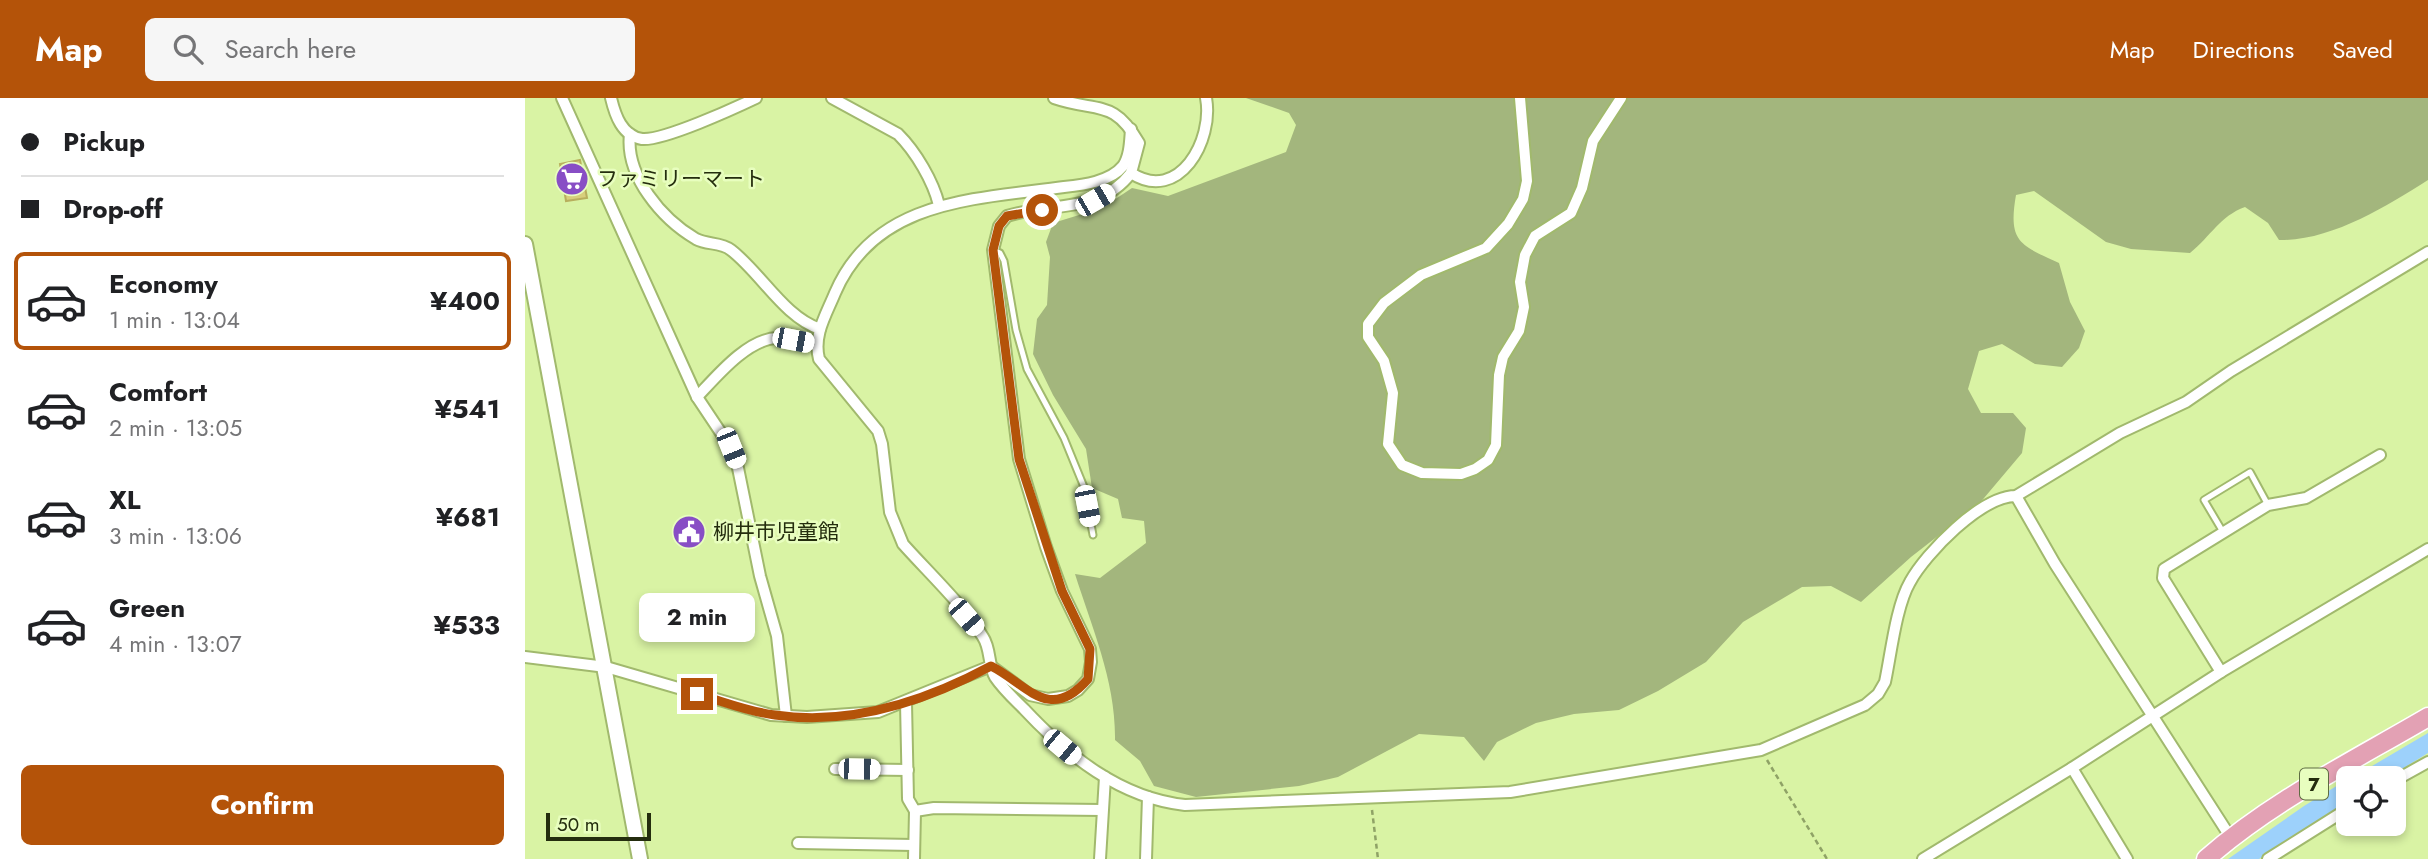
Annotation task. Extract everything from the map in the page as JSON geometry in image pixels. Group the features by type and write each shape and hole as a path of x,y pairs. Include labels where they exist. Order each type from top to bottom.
{"main road":[{"name":"7","path":"2206,859 2231,838 2428,717"}],"street":[{"path":"562,98 697,397 719,428 737,463 760,576 778,636 786,716"},
{"path":"611,98 615,114 630,134 641,139 653,138 756,98"},
{"path":"832,98 898,134 907,142 933,188 939,205"},
{"path":"991,666 1030,695 1048,699 1067,696 1078,690 1088,679 1091,662 1090,649 1062,591 1046,547 1019,459 993,250 999,226 1007,216 1095,200 1118,188 1131,173 1139,143 1125,120 1116,113 1055,98"},
{"path":"1131,173 1154,183 1169,180 1190,164 1203,142 1207,124 1206,98"},
{"path":"1520,98 1527,181 1523,199 1508,224 1486,248 1421,275 1384,303 1369,324 1368,337 1384,361 1393,393 1388,412 1388,444 1402,465 1422,473 1461,474 1488,460 1496,446 1499,375 1503,357 1519,331 1524,307 1520,282 1525,255 1535,236 1571,214 1582,188 1593,141 1621,98"},
{"path":"1131,130 1124,165 1114,174 1089,184 939,205 871,242 853,258 820,328 816,345 819,359 878,431 895,529 903,544 983,637 991,666 1001,685 1051,738 1105,776 1148,797 1185,805 1510,792 1761,750 1865,705 1878,694 1885,682 1909,583 1944,539 1979,511 2004,496 2016,496 2120,433 2186,402 2231,371 2428,252"},
{"path":"630,134 631,154 645,191 653,202 699,241 731,250 799,316 820,328"},
{"path":"525,244 640,859"},
{"path":"697,397 744,353 761,342 777,337 816,345"},
{"path":"2221,673 2163,578 2164,569 2268,505 2306,498 2380,455"},
{"path":"2016,496 2055,564 2154,714 2231,838"},
{"path":"1923,859 2221,673 2428,550"},
{"path":"525,657 606,667 786,716 863,714 906,702 991,666"},
{"path":"906,702 908,799 915,811 914,859"},
{"path":"2406,774 2428,762"},
{"path":"2072,768 2127,859"},
{"path":"835,769 908,770"},
{"path":"1100,859 1105,776"},
{"path":"1146,859 1148,797"},
{"path":"915,811 934,808 1102,810"},
{"path":"2273,858 2336,817"},
{"path":"798,844 914,845"}],"lane":[{"path":"993,250 1000,253 1004,261 1016,330 1027,369 1064,438 1084,487 1093,535"},
{"path":"2223,533 2204,500 2250,472 2268,505"}],"path":[{"path":"1761,750 1827,859"},
{"path":"1372,797 1378,859"}],"green space":[{"path":"1246,98 2428,98 2428,180 2394,201 2338,229 2299,239 2279,240 2268,223 2245,207 2222,221 2190,253 2131,249 2106,242 2034,191 2016,195 2014,223 2019,240 2059,263 2070,302 2085,331 2079,348 2062,367 2035,364 2002,344 1979,351 1968,389 1981,413 2013,413 2026,428 2022,453 1979,504 1911,557 1861,602 1831,586 1802,587 1743,622 1706,662 1658,691 1619,710 1574,714 1536,723 1497,742 1484,761 1464,737 1419,734 1338,777 1299,786 1196,797 1154,786 1140,761 1115,740 1112,697 1107,676 1075,574 1100,578 1146,543 1144,521 1122,518 1118,499 1092,488 1086,449 1053,395 1033,354 1037,319 1047,305 1050,257 1046,242 1053,223 1102,208 1132,188 1168,196 1286,152 1296,125 1289,113"}],"water":[{"path":"2428,733 2428,753 2406,767 2372,766"},
{"path":"2336,786 2336,810 2259,859 2228,859"}],"building":[{"path":"580,160 587,198 566,201 560,164"}],"place":[{"name":"ファミリーマート","path":"572,179"},
{"name":"柳井市児童館","path":"689,532"}],"route":[{"path":"697,694 771,715 807,717 877,712 975,675 991,666 1000,670 1030,695 1048,699 1067,696 1078,690 1088,679 1090,649 1062,591 1019,459 993,250 999,226 1007,216 1042,210"}]}
